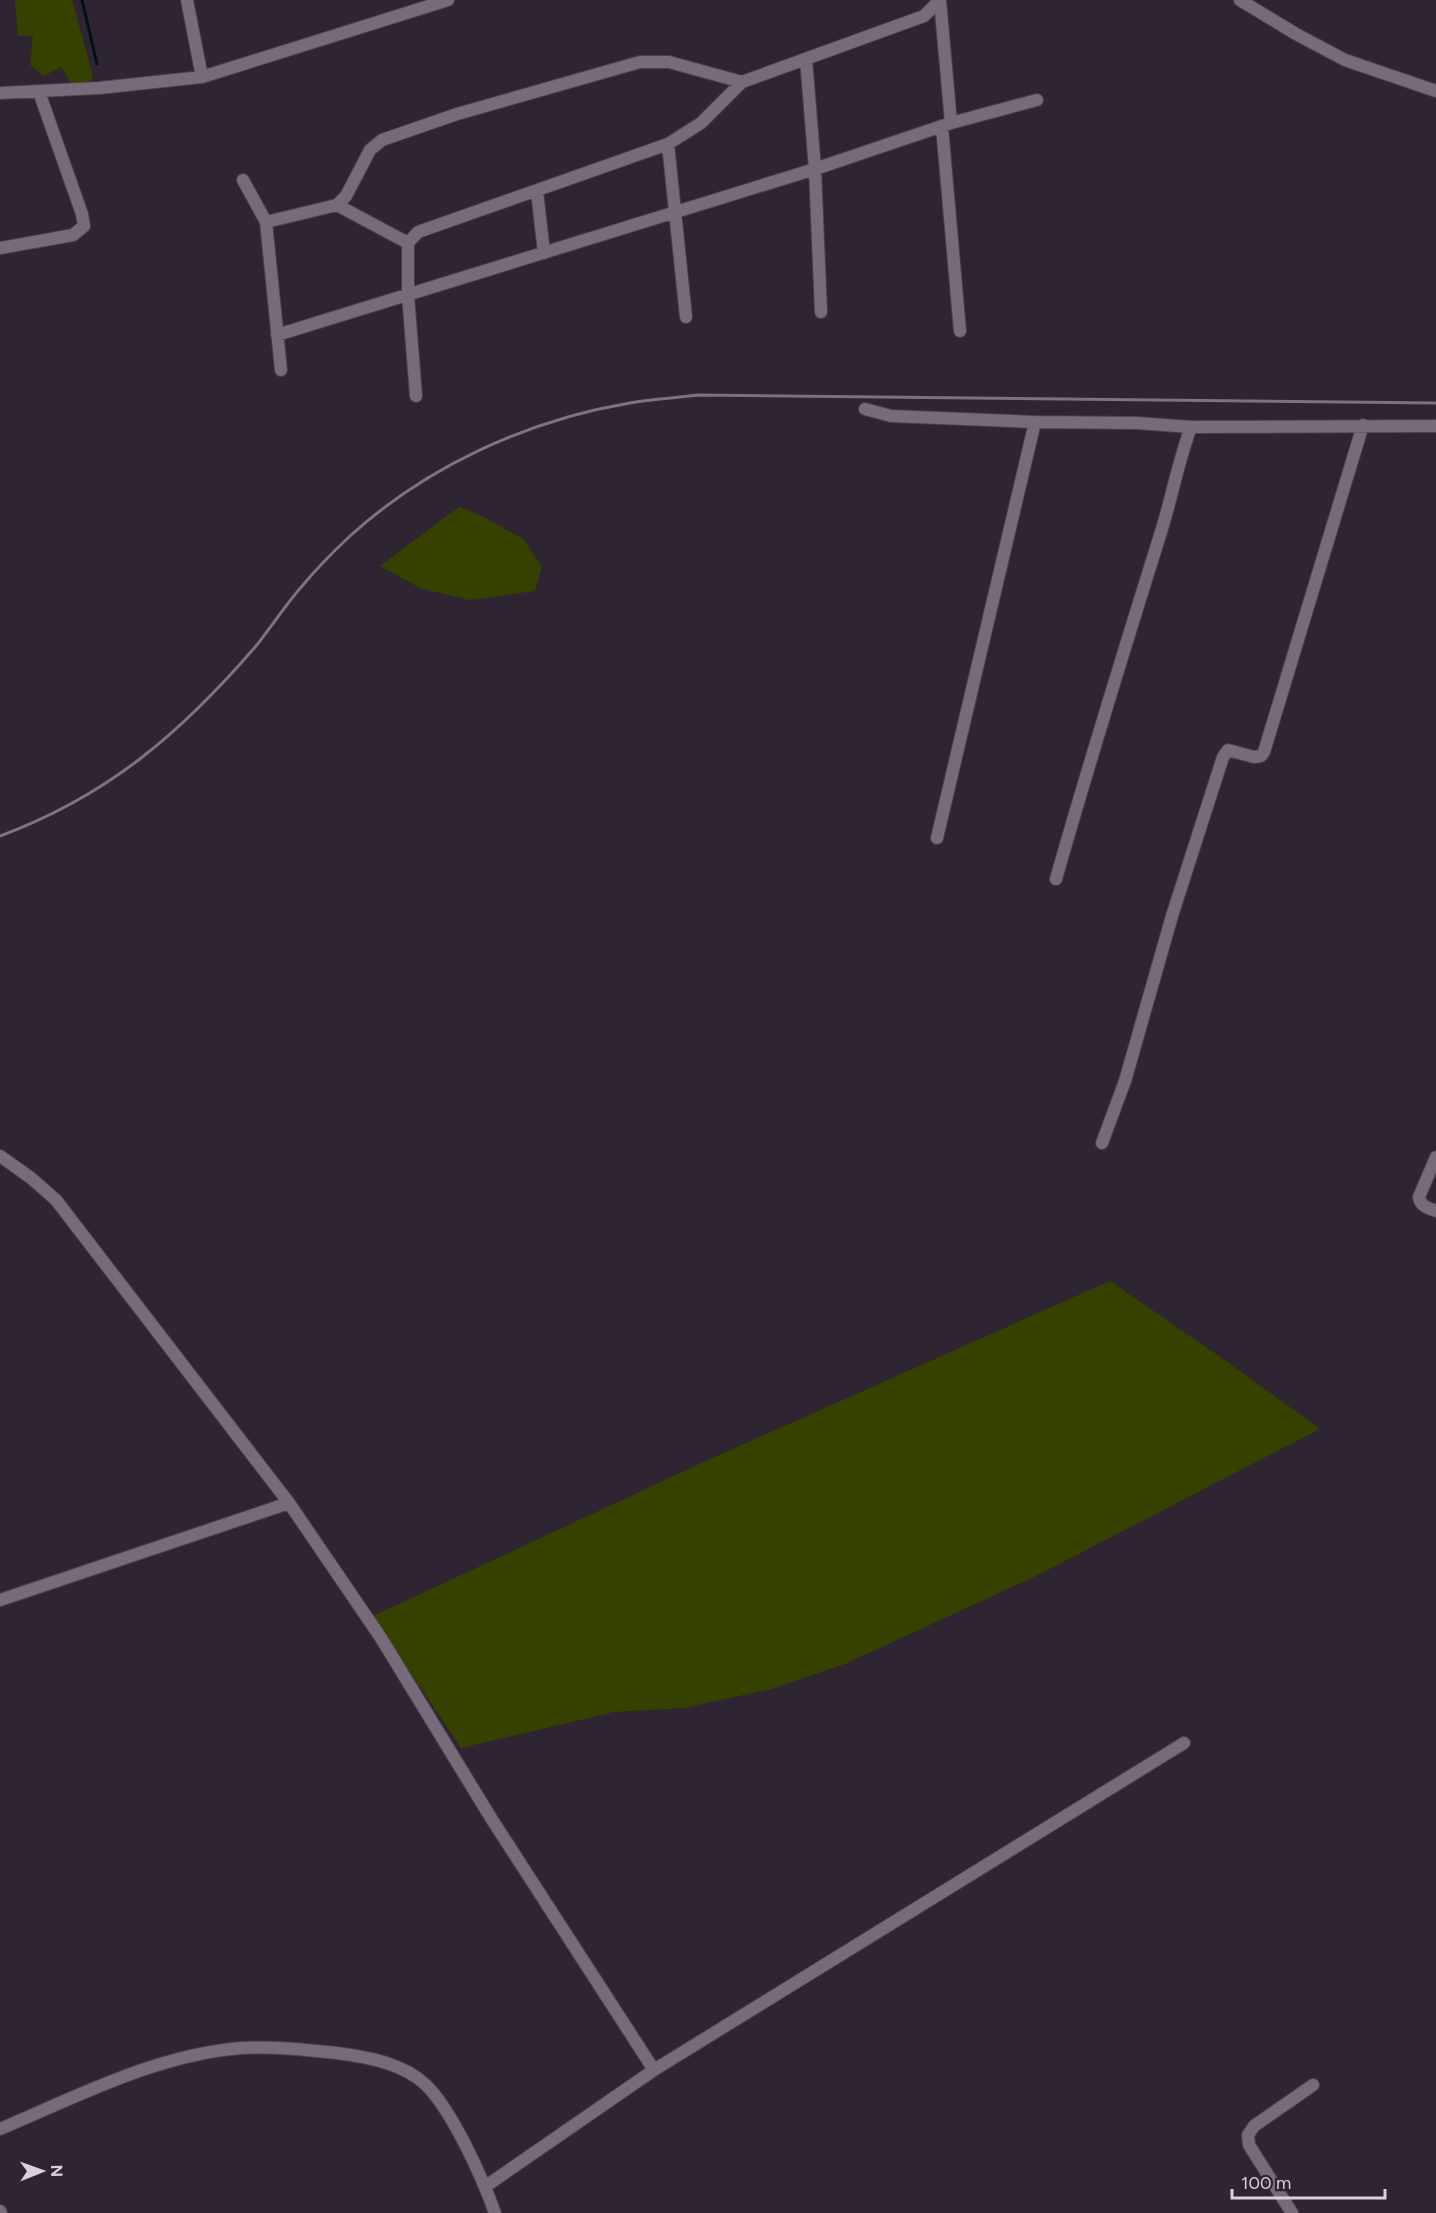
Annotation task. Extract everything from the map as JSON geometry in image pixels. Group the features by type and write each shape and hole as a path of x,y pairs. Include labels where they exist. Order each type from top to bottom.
{"street":[{"path":"187,0 202,77"},
{"path":"0,93 39,92 202,77 448,0"},
{"path":"416,396 408,295 408,243 423,229 668,144 701,123 742,82 924,16 940,0"},
{"path":"940,0 960,331"},
{"path":"1240,0 1345,60 1436,91"},
{"path":"806,59 821,312"},
{"path":"266,222 337,205 346,196 370,150 382,140 457,114 640,62 669,62 742,82"},
{"path":"0,248 73,235 84,226 82,214 39,92"},
{"path":"276,335 814,169 946,125 1037,100"},
{"path":"668,144 686,317"},
{"path":"243,180 266,222 281,370"},
{"path":"537,190 543,253"},
{"path":"337,205 408,243"},
{"path":"865,409 891,416 1035,422 1137,423 1191,427 1436,426"},
{"path":"938,838 1035,422"},
{"path":"1102,1143 1125,1081 1172,915 1223,757 1228,750 1254,757 1261,756 1264,752 1363,425"},
{"path":"1056,879 1191,427"},
{"path":"0,1156 31,1178 56,1200 289,1503 381,1638 491,1818 654,2070"},
{"path":"1436,1157 1419,1197 1425,1207 1436,1211"},
{"path":"0,1600 289,1503"},
{"path":"486,2186 654,2070 1184,1743"},
{"path":"0,2129 142,2069 195,2056 242,2048 350,2055 397,2067 426,2086 445,2108 486,2186 495,2213"},
{"path":"1292,2213 1249,2145 1248,2135 1254,2126 1313,2085"}],"green space":[{"path":"15,0 72,0 93,76 90,83 73,86 61,67 44,76 30,65 33,36 18,36"},
{"path":"459,507 484,517 523,539 542,567 535,591 469,600 420,588 380,566"},
{"path":"1110,1281 1320,1429 1034,1577 845,1664 771,1689 684,1708 614,1712 461,1748 373,1616 708,1460"}],"waterway":[{"path":"82,0 97,64"}],"railway":[{"path":"0,836 75,802 109,781 171,733 200,706 256,646 320,566 350,536 380,511 412,488 446,468 517,434 554,421 630,403 698,395 1436,403"}]}
